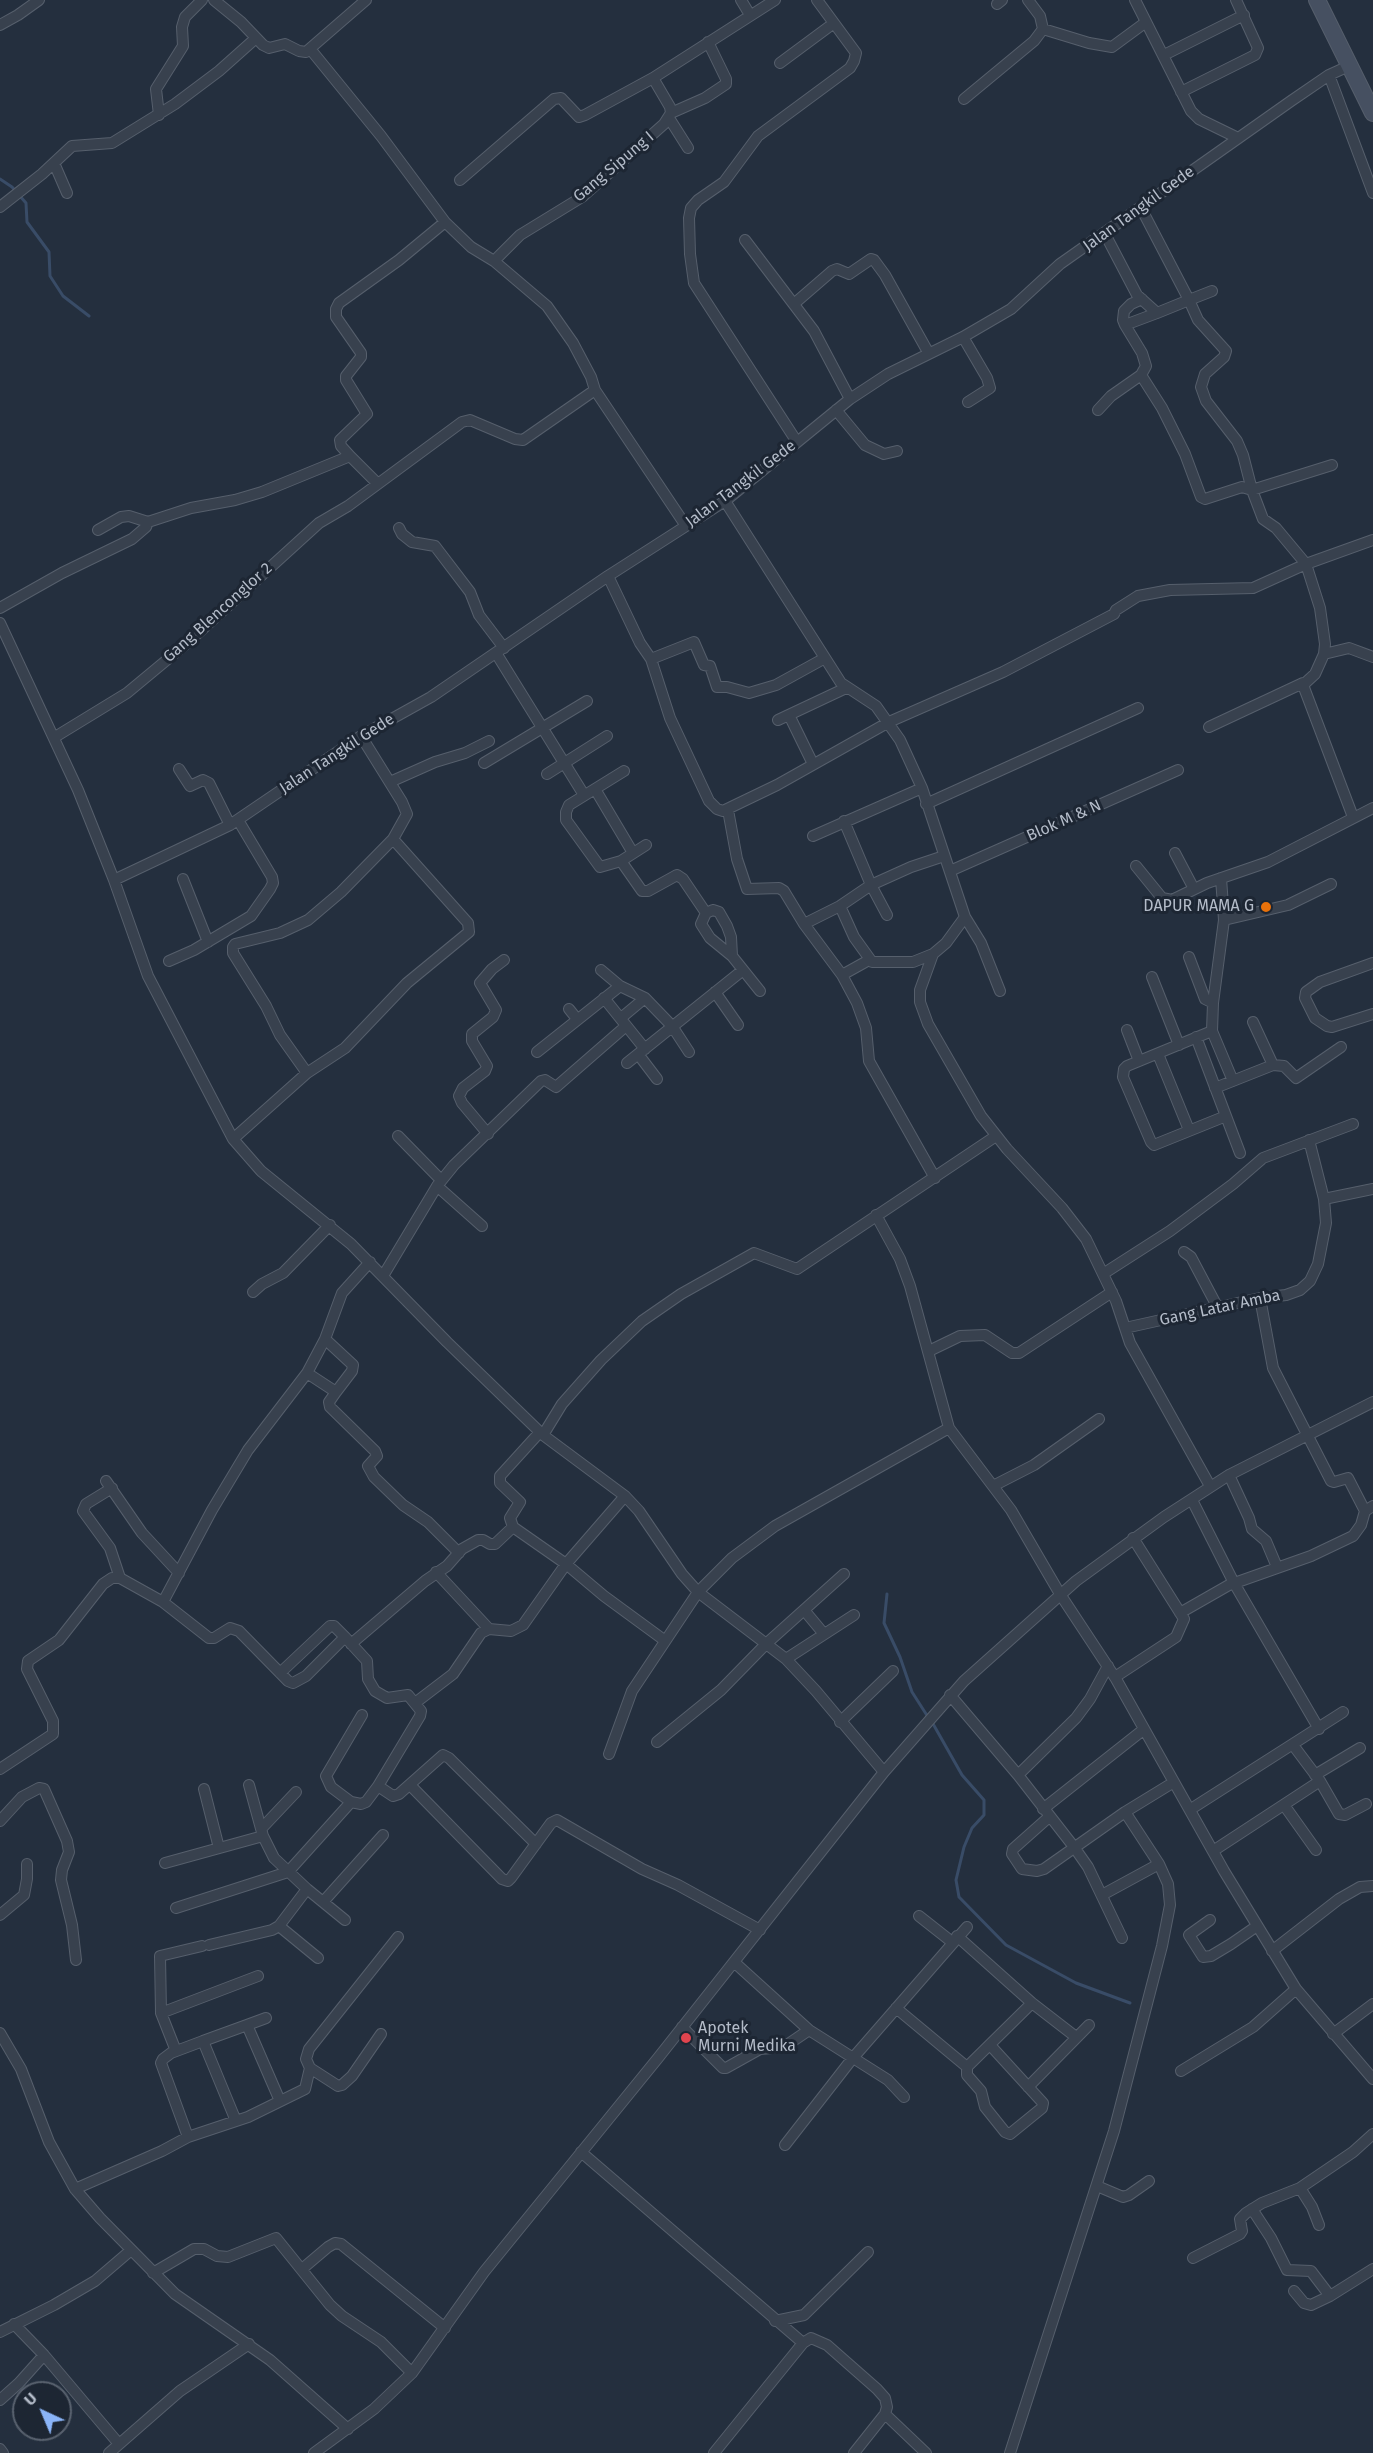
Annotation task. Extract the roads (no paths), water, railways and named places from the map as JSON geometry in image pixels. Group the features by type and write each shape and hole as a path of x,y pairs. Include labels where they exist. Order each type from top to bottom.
{"street":[{"path":"0,25 39,0"},
{"path":"159,115 156,88 183,46 182,31 185,17 201,0"},
{"path":"214,0 269,48 285,44 299,51 310,50 366,0"},
{"path":"741,0 750,15"},
{"path":"460,180 554,99 561,98 579,117 653,78 775,0"},
{"path":"796,442 694,283 690,255 689,218 698,200 724,182 758,136 850,68 856,53 817,0"},
{"path":"964,99 1034,41 1043,28 1040,16 1028,0"},
{"path":"1135,0 1191,111 1199,118 1238,138"},
{"path":"1181,92 1255,55 1258,48 1236,0"},
{"path":"1317,0 1351,65 1368,89 1372,108"},
{"path":"1164,55 1244,15"},
{"path":"1043,28 1112,47 1146,22"},
{"path":"780,63 834,23"},
{"path":"0,207 74,145 112,143 159,115 219,71 256,38"},
{"path":"670,115 705,98 726,84 726,79 708,42"},
{"path":"310,50 381,136 444,222 471,248 494,261 547,306 573,343 591,377 595,390 686,526"},
{"name":"Jalan Tangkil Gede","path":"114,880 234,823 361,736 431,697 608,576 724,501 850,399 888,374 928,352 963,337 1011,309 1060,264 1329,75 1351,65"},
{"path":"1329,75 1373,193"},
{"path":"653,78 688,147"},
{"name":"Gang Sipung I","path":"494,261 520,235 591,190 664,124 670,115"},
{"path":"54,163 67,193"},
{"path":"1141,208 1198,320 1226,351 1224,357 1205,374 1201,387 1206,402 1237,441 1263,519 1276,528 1306,564 1320,608 1325,644 1324,654 1315,674 1303,683 1209,727"},
{"path":"377,483 340,446 340,440 367,414 346,380 346,376 361,357 361,353 336,317 336,309 339,303 399,260 444,222"},
{"path":"1105,234 1133,291 1157,313"},
{"path":"745,240 814,331 850,399"},
{"path":"795,303 832,271 837,269 849,274 871,259 874,260 928,352"},
{"path":"1125,325 1212,291"},
{"path":"1098,410 1111,396 1142,375 1146,362 1123,320 1124,311 1131,304 1142,299"},
{"path":"963,337 987,378 990,388 968,402"},
{"path":"1142,375 1185,454 1202,498 1242,487 1252,490 1332,465"},
{"name":"Gang Blenconglor 2","path":"55,737 119,699 159,667 313,528 348,506 462,422 470,420 515,440 523,440 595,390"},
{"path":"836,410 865,445 885,454 897,451"},
{"path":"98,530 121,517 129,516 148,522 191,508 235,500 262,492 350,456"},
{"path":"724,501 846,688 876,706 900,740 922,788 966,917 981,943 1000,991"},
{"path":"0,608 62,573 132,538 146,527 148,522"},
{"path":"399,528 402,534 412,542 435,546 470,592 479,615 584,795"},
{"path":"608,576 640,643 651,659 670,718 710,801 717,809 728,810 889,722 1003,672 1114,614 1116,610 1137,596 1170,590 1253,588 1306,564 1373,540"},
{"path":"0,623 55,737 114,880 148,976 233,1139 261,1171 330,1225 370,1262 447,1342 541,1433 625,1496 639,1511 682,1574 698,1592 786,1659 884,1772"},
{"path":"651,659 694,642 704,665 710,666 716,687 749,693 776,685 825,658"},
{"path":"1324,654 1349,648 1373,657"},
{"path":"1303,683 1313,717 1353,817"},
{"path":"778,720 846,688"},
{"path":"484,763 544,729 587,701"},
{"path":"927,804 1138,708"},
{"path":"789,715 813,764"},
{"path":"307,1073 280,1035 266,1006 233,953 232,947 235,944 280,933 308,920 341,892 393,838 407,814 361,736"},
{"path":"547,774 607,736"},
{"path":"390,782 435,762 465,753 489,741"},
{"path":"169,961 208,942 251,916 273,883 272,877 209,783 203,780 190,786 179,769"},
{"name":"Blok M & N","path":"950,871 1178,770"},
{"path":"624,771 569,805 566,820 596,864 605,867 621,861 646,845"},
{"path":"813,836 922,788"},
{"path":"595,789 633,853"},
{"path":"1136,866 1152,888 1165,900 1172,900 1221,878 1268,862 1373,808"},
{"path":"728,810 737,859 747,889 779,888 783,891 842,975 866,1028 869,1061 934,1178"},
{"path":"844,821 871,885 887,915"},
{"path":"233,1139 307,1073 345,1048 407,983 469,932 470,928 463,916 393,838"},
{"path":"1175,852 1194,889"},
{"path":"804,924 840,906 871,885 911,867 944,856"},
{"path":"621,861 642,891 648,891 677,875 683,879 706,913"},
{"path":"1221,878 1224,920 1213,1003 1212,1031 1233,1082"},
{"path":"183,879 208,942"},
{"path":"1224,920 1288,905 1331,884"},
{"path":"840,906 854,937 869,960 876,964 919,961 933,954 946,943 966,917"},
{"path":"732,956 731,938 719,912 713,910 706,913 701,920 702,928 710,938 732,956 760,991"},
{"path":"933,954 920,990 920,1002 928,1024 971,1101 996,1136 1073,1221 1086,1239 1112,1292 1130,1342 1210,1486"},
{"path":"1189,957 1205,999 1213,1003"},
{"path":"488,1134 462,1104 459,1096 463,1088 485,1071 487,1066 472,1041 472,1034 493,1017 496,1010 480,983 492,969 504,960"},
{"path":"842,975 869,960"},
{"path":"1373,963 1320,982 1306,992 1305,998 1315,1018 1327,1026 1332,1027 1373,1014"},
{"path":"601,970 620,986 645,998 672,1026 689,1052"},
{"path":"627,1063 743,970"},
{"path":"1152,977 1179,1045"},
{"path":"537,1052 547,1038 577,1019 620,986"},
{"path":"715,992 738,1025"},
{"path":"604,998 642,1051 657,1079"},
{"path":"383,1276 439,1183 454,1165 541,1081 545,1080 556,1087 645,998"},
{"path":"569,1009 577,1019"},
{"path":"1252,1022 1273,1065"},
{"path":"1127,1030 1139,1061"},
{"path":"1212,1031 1139,1061 1124,1069 1123,1077 1152,1144 1159,1144 1226,1116"},
{"path":"1196,1037 1240,1153"},
{"path":"1215,1088 1273,1065 1284,1066 1296,1078 1341,1047"},
{"path":"1158,1054 1189,1130"},
{"path":"1103,1274 1170,1231 1233,1184 1263,1158 1353,1124"},
{"path":"398,1136 439,1183 482,1226"},
{"path":"664,1640 604,1596 566,1564 513,1527 510,1518 520,1502 500,1483 499,1479 541,1433 562,1404 601,1360 642,1321 681,1294 754,1254 797,1269 996,1136"},
{"name":"Gang Latar Amba","path":"1125,1328 1286,1295 1300,1290 1310,1281 1318,1264 1326,1223 1324,1199 1309,1140"},
{"path":"1324,1199 1373,1189"},
{"path":"876,1215 900,1259 929,1351 949,1428 1011,1510 1060,1594 1108,1666 1213,1851 1296,1989 1373,2079"},
{"path":"253,1292 262,1284 283,1273 330,1225"},
{"path":"1184,1252 1191,1257 1218,1308"},
{"path":"163,1602 212,1510 248,1450 307,1373 325,1339 342,1293 370,1262"},
{"path":"929,1351 960,1336 985,1335 991,1336 1012,1353 1019,1353 1112,1292"},
{"path":"1180,1613 1234,1583 1311,1556 1353,1536 1369,1508 1348,1478 1331,1481 1273,1368 1260,1299"},
{"path":"325,1339 353,1365 352,1371 329,1402 330,1407 369,1443 376,1454 368,1466 374,1477 403,1505 428,1522 459,1553"},
{"path":"307,1373 336,1392"},
{"path":"314,2453 390,2396 412,2373 484,2272 735,1962 884,1772 950,1695 1060,1594 1133,1538 1229,1474 1372,1405"},
{"path":"993,1486 1034,1464 1099,1419"},
{"path":"609,1754 629,1697 664,1640 698,1592 732,1558 753,1541 949,1428"},
{"path":"1229,1474 1250,1518 1252,1529 1266,1541 1276,1567"},
{"path":"120,1578 110,1548 83,1511 86,1504 109,1484 142,1533 179,1573"},
{"path":"415,1703 453,1674 478,1636 489,1629 511,1631 519,1628 566,1564 625,1496"},
{"path":"1192,1500 1234,1583 1319,1729"},
{"path":"0,1769 53,1734 53,1721 27,1670 28,1661 59,1640 103,1584 112,1578 120,1578 163,1602 209,1638 214,1638 230,1628 239,1631 280,1673 293,1683 300,1681 436,1572 447,1566 459,1553 478,1540 495,1544 513,1527"},
{"path":"1114,1677 1176,1637 1183,1626 1184,1619 1133,1538"},
{"path":"436,1572 489,1629"},
{"path":"657,1742 721,1690 766,1644 844,1574"},
{"path":"804,1610 824,1634"},
{"path":"786,1659 854,1615"},
{"path":"280,1673 330,1626 334,1626 367,1661 368,1679 375,1691 387,1698 408,1695 421,1711 378,1785 366,1802 361,1804 351,1802 331,1788 326,1776 362,1715"},
{"path":"1018,1775 1076,1718 1090,1699 1108,1666"},
{"path":"840,1722 893,1671"},
{"path":"950,1695 1018,1775 1074,1847 1088,1867 1122,1938"},
{"path":"1191,1809 1343,1712"},
{"path":"1143,1730 1046,1813 1015,1844 1012,1854 1018,1867 1031,1871 1044,1869 1125,1812 1174,1782"},
{"path":"1293,1745 1339,1814 1345,1815 1366,1804"},
{"path":"1213,1851 1284,1804 1360,1748"},
{"path":"378,1785 393,1796 399,1794 411,1786 434,1761 443,1755 449,1758 536,1844"},
{"path":"249,1785 262,1832 274,1858 307,1890 345,1920"},
{"path":"411,1786 502,1879 507,1881 511,1878 551,1823 557,1820 642,1869 678,1885 760,1930"},
{"path":"0,1819 22,1797 39,1788 44,1789 68,1841 69,1852 61,1880 72,1926 76,1960"},
{"path":"204,1789 219,1848"},
{"path":"165,1863 219,1848 262,1832 296,1792"},
{"path":"176,1908 288,1872 351,1802"},
{"path":"1284,1804 1316,1850"},
{"path":"1010,2453 1102,2188 1114,2131 1162,1946 1170,1905 1168,1884 1159,1864 1125,1812"},
{"path":"323,1902 383,1835"},
{"path":"0,1915 24,1896 27,1864"},
{"path":"1102,1895 1159,1864"},
{"path":"1272,1950 1340,1899 1360,1887 1373,1886"},
{"path":"176,2051 161,2013 160,1956 272,1930 279,1926 307,1890"},
{"path":"919,1916 955,1939 1076,2037"},
{"path":"1210,1920 1189,1935 1203,1957 1211,1956 1257,1926"},
{"path":"279,1926 318,1958"},
{"path":"785,2145 852,2059 967,1927"},
{"path":"381,2034 352,2076 342,2085 338,2086 310,2068 306,2059 309,2049 398,1937"},
{"path":"735,1962 809,2030 888,2080 904,2097"},
{"path":"161,2013 258,1976"},
{"path":"1181,2071 1253,2027 1296,1989"},
{"path":"990,2045 1042,2103 1042,2108 1008,2133 985,2107 981,2091 967,2075 967,2067 1032,2003"},
{"path":"1334,2034 1373,2004"},
{"path":"896,2008 967,2067"},
{"path":"188,2137 161,2069 163,2059 176,2051 266,2018"},
{"path":"248,2025 280,2101"},
{"path":"1028,2086 1089,2025"},
{"path":"682,2027 723,2068 763,2048 783,2047 809,2030"},
{"path":"0,2033 21,2069 49,2142 75,2189 130,2251 190,2306 249,2344 293,2379 348,2429"},
{"path":"203,2041 236,2121"},
{"path":"75,2189 162,2151 188,2137 236,2121 305,2089 310,2068"},
{"path":"1194,2258 1240,2234 1242,2231 1240,2219 1252,2209 1300,2188 1353,2152 1373,2134"},
{"path":"581,2152 803,2343"},
{"path":"1102,2188 1126,2197 1149,2181"},
{"path":"1300,2188 1312,2207 1318,2225"},
{"path":"1252,2209 1271,2238 1287,2270 1311,2271 1330,2296"},
{"path":"153,2272 194,2249 228,2257 273,2237 280,2241 330,2305 342,2316 381,2342 412,2373"},
{"path":"302,2269 328,2247 335,2243 341,2244 445,2328"},
{"path":"0,2332 95,2281 130,2251"},
{"path":"775,2321 799,2318 808,2312 867,2252"},
{"path":"1294,2290 1308,2305 1330,2296 1373,2269"},
{"path":"15,2324 119,2444"},
{"path":"714,2453 803,2343 811,2338 827,2345 885,2398 887,2406 885,2414 854,2453"},
{"path":"109,2453 180,2391 249,2344"},
{"path":"0,2400 19,2384 44,2355"},
{"path":"885,2414 919,2451"},
{"path":"0,2449 3,2453"}],"waterway":[{"path":"0,179 12,187 26,203 27,222 49,252 50,276 63,296 89,316"},
{"path":"887,1594 884,1623 900,1657 912,1692 928,1717"},
{"path":"932,1722 962,1775 984,1800 984,1815 972,1828 964,1847 956,1880 959,1897 1006,1945 1076,1983 1130,2003"}],"place":[{"name":"DAPUR MAMA G","path":"1266,907"},
{"name":"Apotek Murni Medika","path":"686,2038"}]}
